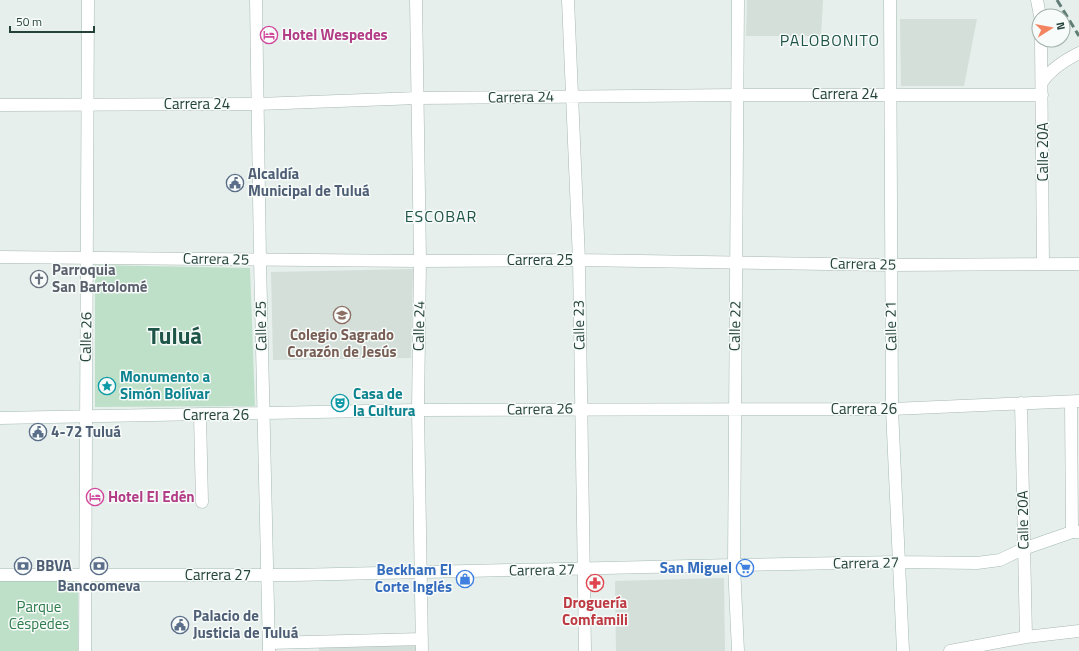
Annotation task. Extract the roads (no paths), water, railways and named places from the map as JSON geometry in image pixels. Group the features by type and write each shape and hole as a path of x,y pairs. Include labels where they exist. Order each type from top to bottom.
{"street":[{"name":"Calle 26","path":"85,651 88,0"},
{"name":"Calle 25","path":"256,0 263,414 269,647"},
{"name":"Calle 24","path":"416,0 420,261 418,410 422,571 422,645"},
{"name":"Calle 23","path":"568,0 579,260 580,409 585,651"},
{"name":"Calle 22","path":"738,0 734,408 734,565 738,651"},
{"name":"Calle 21","path":"890,0 892,409 898,562 904,651"},
{"name":"Calle 20A","path":"1041,48 1043,264"},
{"path":"1042,82 1051,71 1079,53"},
{"name":"Carrera 24","path":"0,105 258,104 418,98 738,94 1042,95"},
{"name":"Carrera 25","path":"0,257 420,261 579,260 891,265 1079,264"},
{"path":"1075,401 1075,532"},
{"name":"Carrera 26","path":"0,418 418,410 734,408 892,409 1075,401"},
{"name":"Calle 20A","path":"1021,403 1026,638"},
{"path":"200,415 202,502"},
{"name":"Carrera 27","path":"0,575 268,575 422,571 583,570 898,562 978,564 1000,560 1023,549 1075,532"},
{"path":"950,651 1026,638 1079,631"},
{"path":"269,647 422,645"}],"railway":[{"path":"1057,0 1079,36"}],"place":[{"name":"Hotel Wespedes","path":"269,35"},
{"name":"Alcaldía Municipal de Tuluá","path":"235,183"},
{"name":"Parroquia San Bartolomé","path":"39,279"},
{"name":"Colegio Sagrado Corazón de Jesús","path":"342,315"},
{"name":"Monumento a Simón Bolívar","path":"107,386"},
{"name":"Casa de la Cultura","path":"340,403"},
{"name":"4-72 Tuluá","path":"38,432"},
{"name":"Hotel El Edén","path":"95,497"},
{"name":"BBVA","path":"23,566"},
{"name":"Bancoomeva","path":"99,566"},
{"name":"San Miguel","path":"745,568"},
{"name":"Beckham El Corte Inglés","path":"465,579"},
{"name":"Droguería Comfamili","path":"595,583"},
{"name":"Palacio de Justicia de Tuluá","path":"180,625"}],"district":[{"name":"PALOBONITO","path":"830,40"},
{"name":"ESCOBAR","path":"441,216"},
{"name":"Tuluá","path":"175,336"}],"park label":[{"name":"Parque Céspedes","path":"39,616"}]}
